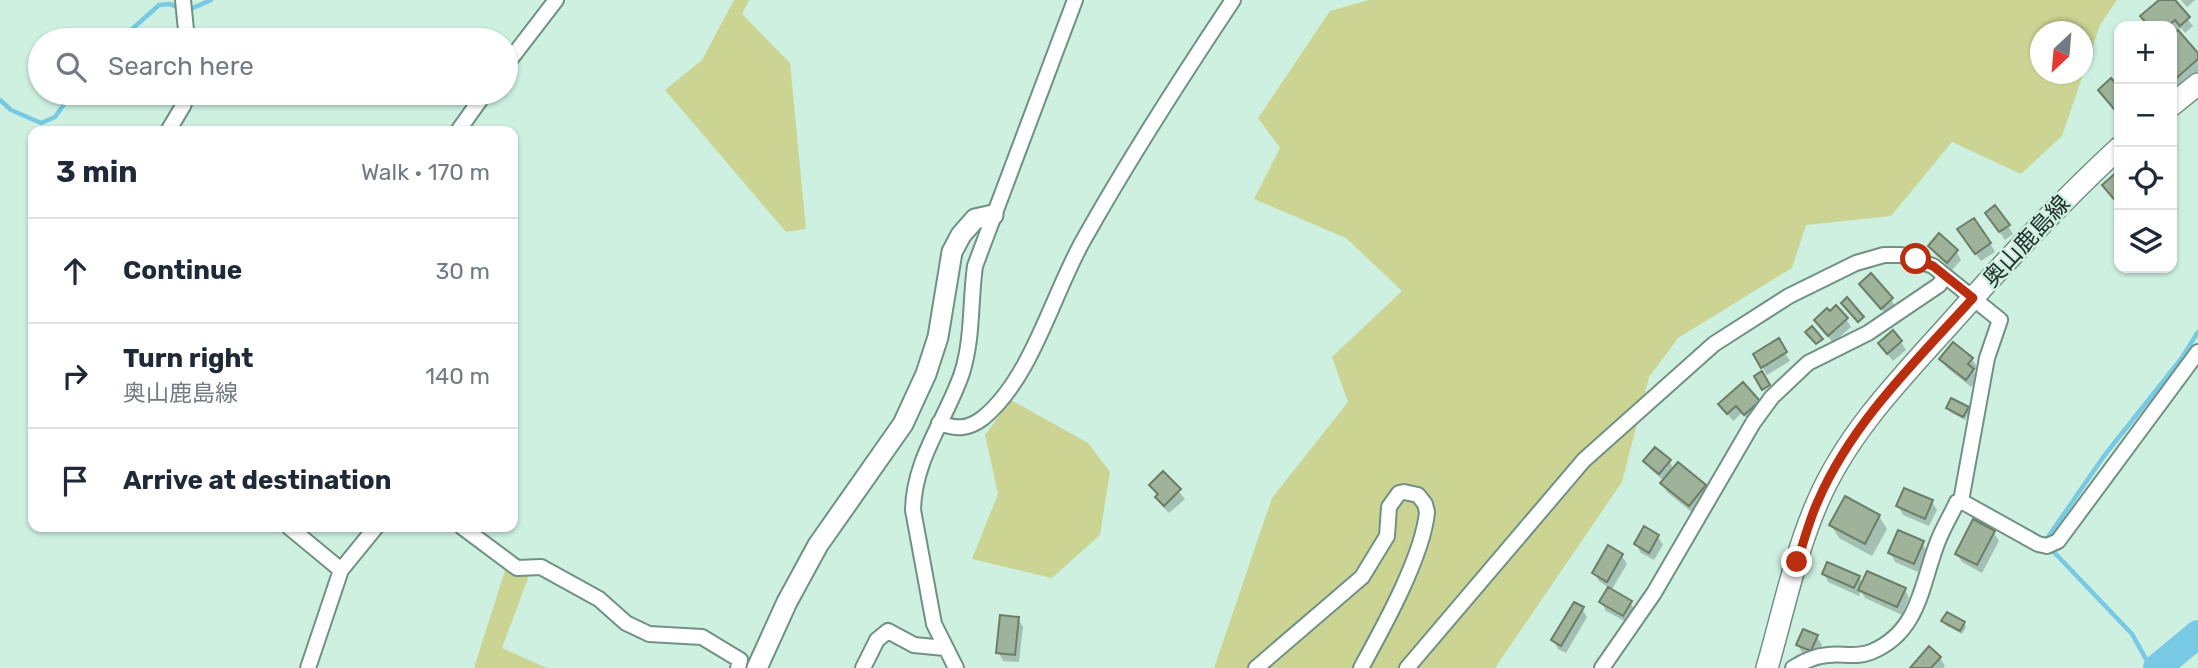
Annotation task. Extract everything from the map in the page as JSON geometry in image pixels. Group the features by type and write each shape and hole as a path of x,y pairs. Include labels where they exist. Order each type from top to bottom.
{"main road":[{"path":"2177,101 2198,83"},
{"name":"奥山鹿島線","path":"1767,668 1818,500 1847,448 1882,400 1973,298 2072,191 2114,153"}],"street":[{"path":"518,49 556,0"},
{"path":"956,668 934,624 913,510 913,491 921,463 961,375 970,341 970,298 975,266 1076,0"},
{"path":"939,423 957,429 970,427 985,416 1013,382 1038,339 1083,241 1178,84 1233,0"},
{"path":"183,1 186,28"},
{"path":"171,126 183,105"},
{"path":"462,126 476,105"},
{"path":"757,668 787,602 818,545 904,424 926,374 938,337 952,252 961,234 975,219 993,215"},
{"path":"1408,668 1584,460 1714,344 1789,296 1856,263 1884,255 1901,255 1916,259 1933,266 2000,320 1987,358 1961,501"},
{"path":"1602,668 1654,593 1753,423 1772,397 1808,363 1868,333 1939,285 1944,276"},
{"path":"1961,501 2038,544 2050,545 2058,541 2198,352"},
{"path":"1256,668 1362,577 1387,536 1389,507 1399,493 1418,495 1426,504 1427,512 1411,566 1379,637 1361,668"},
{"path":"1793,668 1807,659 1828,654 1854,656 1870,653 1893,640 1906,627 1923,590 1938,542 1957,502 1961,501"},
{"path":"295,532 341,570"},
{"path":"308,668 341,570 372,532"},
{"path":"469,532 517,568 541,567 599,599 626,623 649,635 702,637 740,660 738,668"},
{"path":"863,668 877,640 888,631 914,645 945,648"}],"green space":[{"path":"734,0 749,0 742,14 790,63 806,229 786,232 665,90 702,60"},
{"path":"1369,0 2117,0 2100,25 2093,45 2093,21 2030,21 2030,84 2080,84 2062,136 2021,174 1952,142 1891,216 1806,225 1792,268 1678,338 1649,377 1622,482 1495,668 1214,668 1272,498 1348,402 1332,357 1402,291 1346,238 1254,199 1280,148 1258,118 1330,11"},
{"path":"1011,400 1088,443 1110,472 1100,535 1052,578 972,559 998,494 985,435"},
{"path":"507,564 530,573 502,648 547,668 474,668"}],"building":[{"path":"2159,0 2175,0 2190,17 2180,26 2175,20 2144,21 2140,16"},
{"path":"2177,31 2198,53 2198,59 2177,78"},
{"path":"2111,78 2114,81 2114,109 2098,90"},
{"path":"2114,174 2114,199 2102,185"},
{"path":"1995,205 2010,225 1999,232 1985,213"},
{"path":"1974,218 1991,243 1975,254 1957,229"},
{"path":"1939,233 1958,250 1947,263 1928,246"},
{"path":"1871,273 1893,298 1881,309 1859,284"},
{"path":"1847,297 1864,317 1858,322 1841,303"},
{"path":"1836,305 1848,318 1828,336 1814,320 1827,308 1830,311"},
{"path":"1812,326 1823,339 1816,344 1805,332"},
{"path":"1893,330 1902,341 1887,354 1878,343"},
{"path":"1779,338 1787,352 1761,368 1753,354"},
{"path":"1953,342 1973,358 1968,364 1974,369 1966,380 1939,359"},
{"path":"1762,371 1770,385 1762,390 1754,376"},
{"path":"1743,382 1760,401 1744,415 1736,406 1727,414 1718,404"},
{"path":"1951,398 1969,407 1963,417 1946,408"},
{"path":"1655,447 1671,460 1659,474 1643,461"},
{"path":"1678,462 1706,485 1689,506 1660,483"},
{"path":"1163,471 1181,489 1164,506 1149,485"},
{"path":"1904,488 1933,500 1925,519 1896,506"},
{"path":"1845,496 1880,515 1865,544 1829,525"},
{"path":"1973,519 1995,531 1977,565 1955,554"},
{"path":"1644,526 1659,535 1649,553 1634,544"},
{"path":"1898,530 1924,541 1914,564 1888,553"},
{"path":"1608,545 1623,554 1607,582 1592,573"},
{"path":"1827,562 1860,576 1854,588 1822,574"},
{"path":"1867,571 1906,588 1897,607 1858,590"},
{"path":"1608,587 1632,601 1623,616 1599,602"},
{"path":"1574,602 1584,607 1561,646 1551,640"},
{"path":"1947,612 1965,622 1960,631 1941,621"},
{"path":"1000,615 1019,617 1015,655 996,653"},
{"path":"1803,629 1818,635 1811,651 1796,645"},
{"path":"1929,646 1941,657 1931,668 1910,668"}],"waterway":[{"path":"133,28 159,5 170,4 186,11 211,0"},
{"path":"0,100 11,110 41,123 55,117 64,105"},
{"path":"2049,540 2048,537 2104,456 2181,359 2198,332"},
{"path":"2051,549 2132,634 2151,668"},
{"path":"2157,668 2198,634"}],"route":[{"path":"1797,562 1818,500 1847,448 1882,400 1973,298 1933,266 1916,259"}]}
